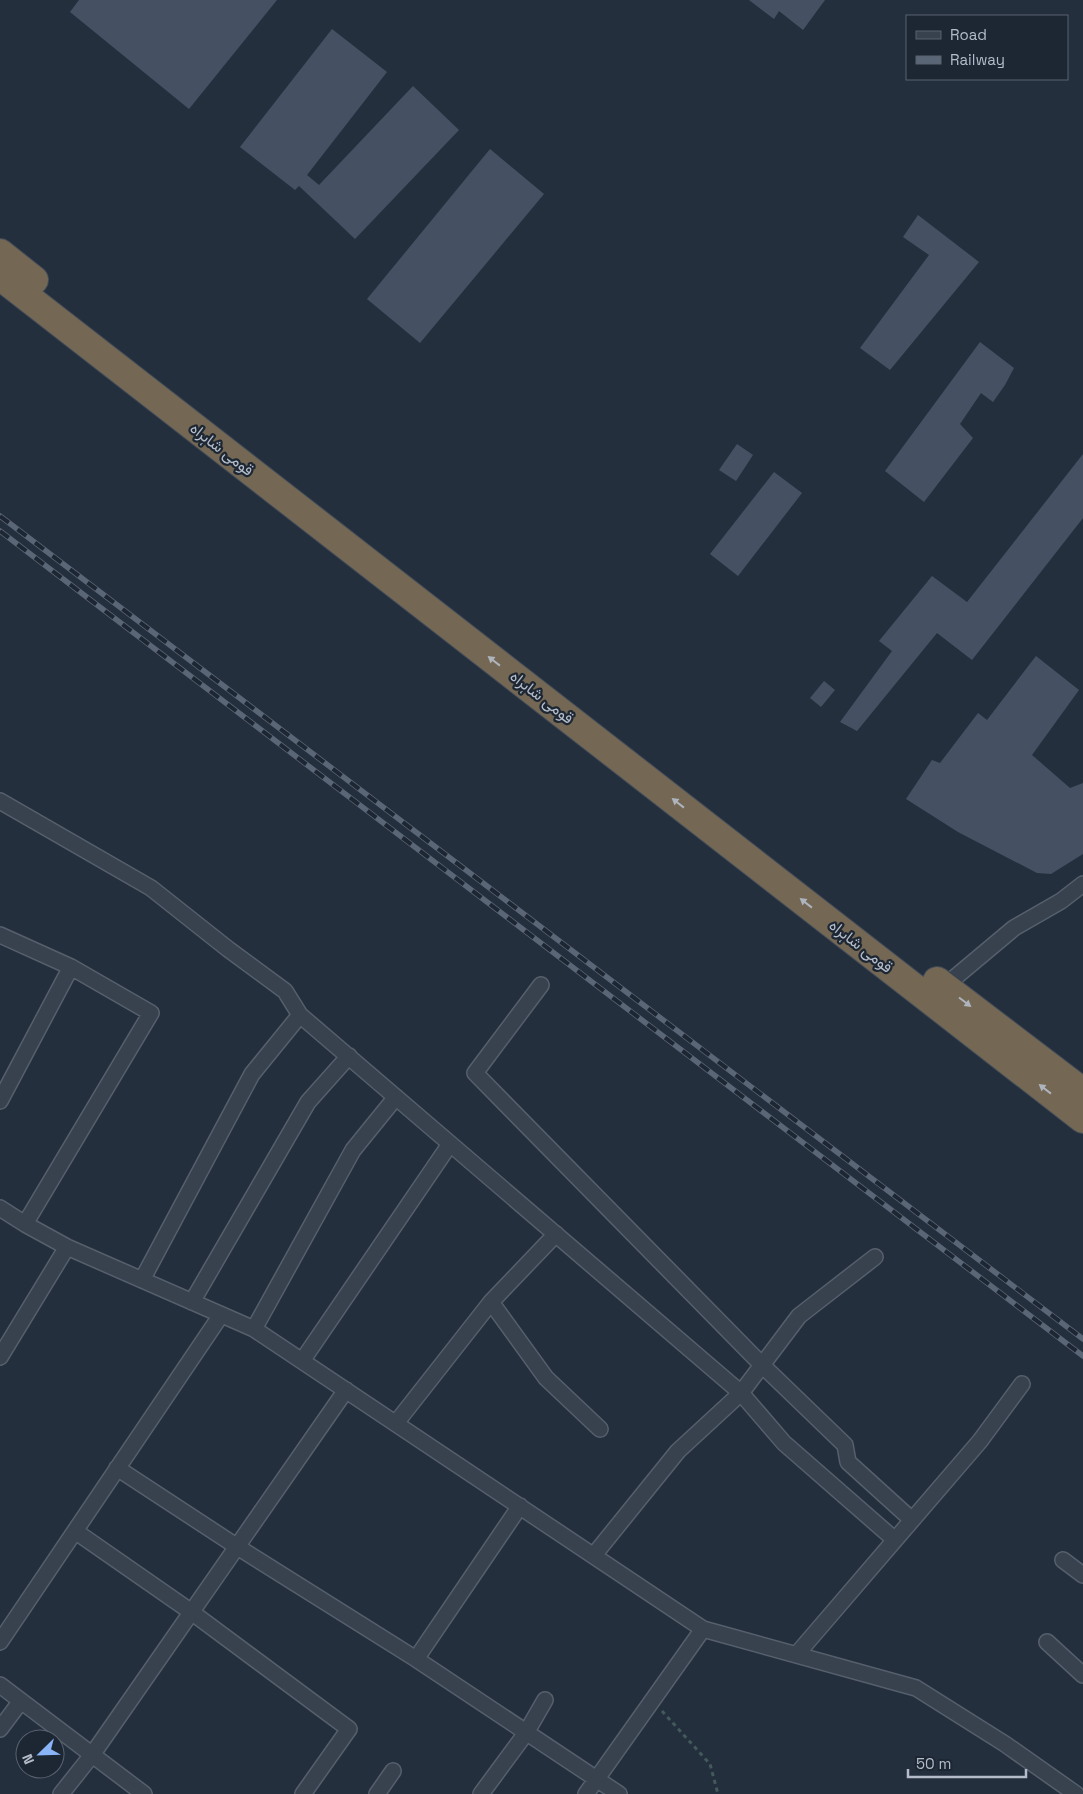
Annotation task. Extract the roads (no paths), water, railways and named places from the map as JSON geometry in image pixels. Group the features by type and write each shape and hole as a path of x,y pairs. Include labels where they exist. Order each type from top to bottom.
{"highway":[{"name":"قومی شاہراہ","path":"0,253 937,993 1083,1119"},
{"name":"قومی شاہراہ","path":"0,276 937,993 1083,1092"}],"street":[{"path":"0,801 150,888 228,949 286,991 300,1014 741,1393 784,1443 895,1540"},
{"path":"937,993 1014,928 1061,901 1083,884"},
{"path":"0,935 71,966 151,1013 25,1224"},
{"path":"0,1100 71,966"},
{"path":"541,985 475,1073 762,1365 845,1445 848,1462 912,1520"},
{"path":"142,1280 252,1074 300,1014"},
{"path":"192,1302 308,1102 349,1056"},
{"path":"254,1329 353,1150 396,1097"},
{"path":"302,1361 450,1144"},
{"path":"0,1208 67,1248 254,1329 704,1628 916,1688 1005,1744 1076,1794"},
{"path":"396,1423 491,1302 556,1234"},
{"path":"0,1357 67,1248"},
{"path":"594,1555 678,1451 741,1393 799,1316 875,1257"},
{"path":"491,1302 546,1378 600,1429"},
{"path":"0,1642 221,1315"},
{"path":"797,1654 980,1441 1022,1384"},
{"path":"61,1794 92,1754 346,1390"},
{"path":"118,1468 236,1546 416,1660 619,1794"},
{"path":"416,1660 520,1506"},
{"path":"75,1531 190,1611 349,1729 303,1794"},
{"path":"1063,1560 1083,1575"},
{"path":"586,1794 704,1628"},
{"path":"1047,1642 1083,1674"},
{"path":"0,1685 144,1794"},
{"path":"481,1794 526,1733 546,1700"},
{"path":"0,1729 21,1701"},
{"path":"377,1794 392,1771"}],"railway":[{"path":"0,516 1083,1339"},
{"path":"0,531 1083,1356"}]}
